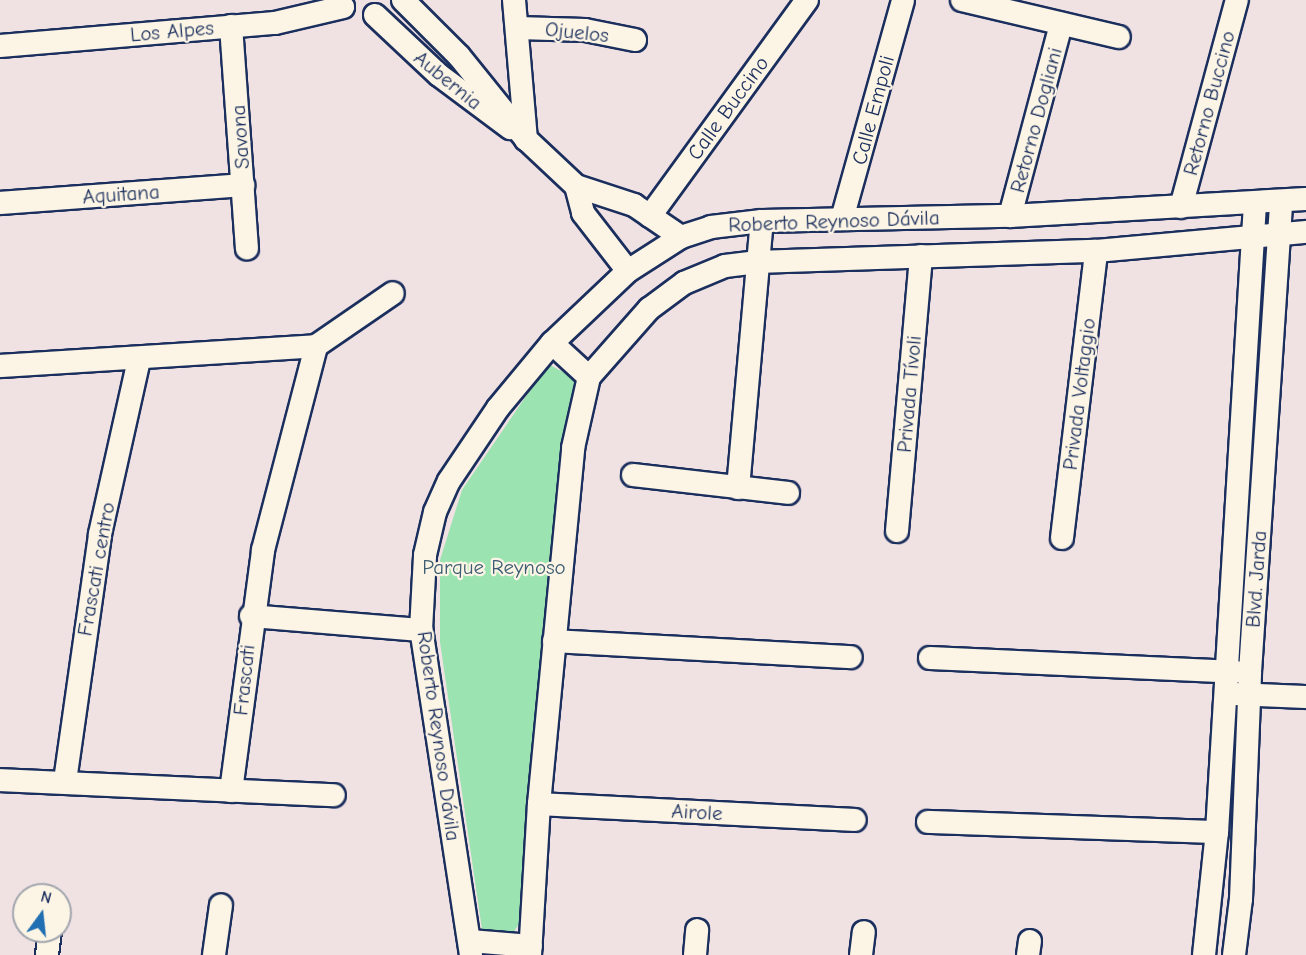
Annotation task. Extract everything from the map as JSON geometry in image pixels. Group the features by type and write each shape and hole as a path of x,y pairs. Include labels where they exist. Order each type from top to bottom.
{"street":[{"path":"341,3 358,15 375,15 394,0"},
{"name":"Aubernia","path":"403,0 459,56 526,139"},
{"path":"514,0 526,139"},
{"name":"Calle Buccino","path":"650,216 807,0"},
{"name":"Calle Empoli","path":"842,219 903,0"},
{"name":"Retorno Dogliani","path":"962,0 1119,37"},
{"name":"Retorno Buccino","path":"1181,207 1237,0"},
{"name":"Los Alpes","path":"0,46 303,18 341,3"},
{"name":"Aubernia","path":"375,15 439,75 526,139 576,186 611,195 650,216 681,237"},
{"name":"Retorno Dogliani","path":"1010,216 1061,24"},
{"name":"Savona","path":"231,26 247,248"},
{"name":"Ojuelos","path":"518,28 585,30 635,40"},
{"name":"Aquitana","path":"0,204 243,185"},
{"name":"Aubernia","path":"576,186 584,213 628,271"},
{"name":"Roberto Reynoso Dávila","path":"470,948 421,630 425,555 448,481 498,408 552,343 628,271 681,237 711,227 762,221 1010,216 1255,204 1306,199"},
{"name":"Blvd. Jarda","path":"1234,955 1242,880 1250,683 1281,202"},
{"name":"Blvd. Jarda","path":"1204,955 1217,832 1223,683 1255,204"},
{"path":"738,488 756,262 762,221"},
{"name":"Roberto Reynoso Dávila","path":"531,951 539,804 573,448 589,377 620,338 684,283 725,266 756,262 1096,251 1252,240 1306,232"},
{"name":"Privada Voltaggio","path":"1062,538 1096,251"},
{"name":"Privada Tívoli","path":"897,531 921,256"},
{"path":"0,366 139,360 316,346 393,293"},
{"path":"552,343 589,377"},
{"name":"Frascati","path":"231,791 251,616 263,550 316,346"},
{"name":"Frascati centro","path":"66,781 100,534 139,360"},
{"path":"633,475 788,493"},
{"path":"251,616 421,630"},
{"path":"554,641 851,657"},
{"path":"930,658 1223,683 1250,683 1306,697"},
{"path":"0,780 66,781 334,795"},
{"name":"Airole","path":"539,804 855,820"},
{"path":"928,822 1217,832"},
{"path":"214,955 221,905"},
{"path":"695,955 698,930"},
{"path":"861,955 864,932"},
{"path":"470,948 531,951"}],"green space":[{"name":"Parque Reynoso","path":"548,364 576,379 580,399 566,439 549,566 529,909 513,933 483,936 440,642 440,560 462,490"}]}
